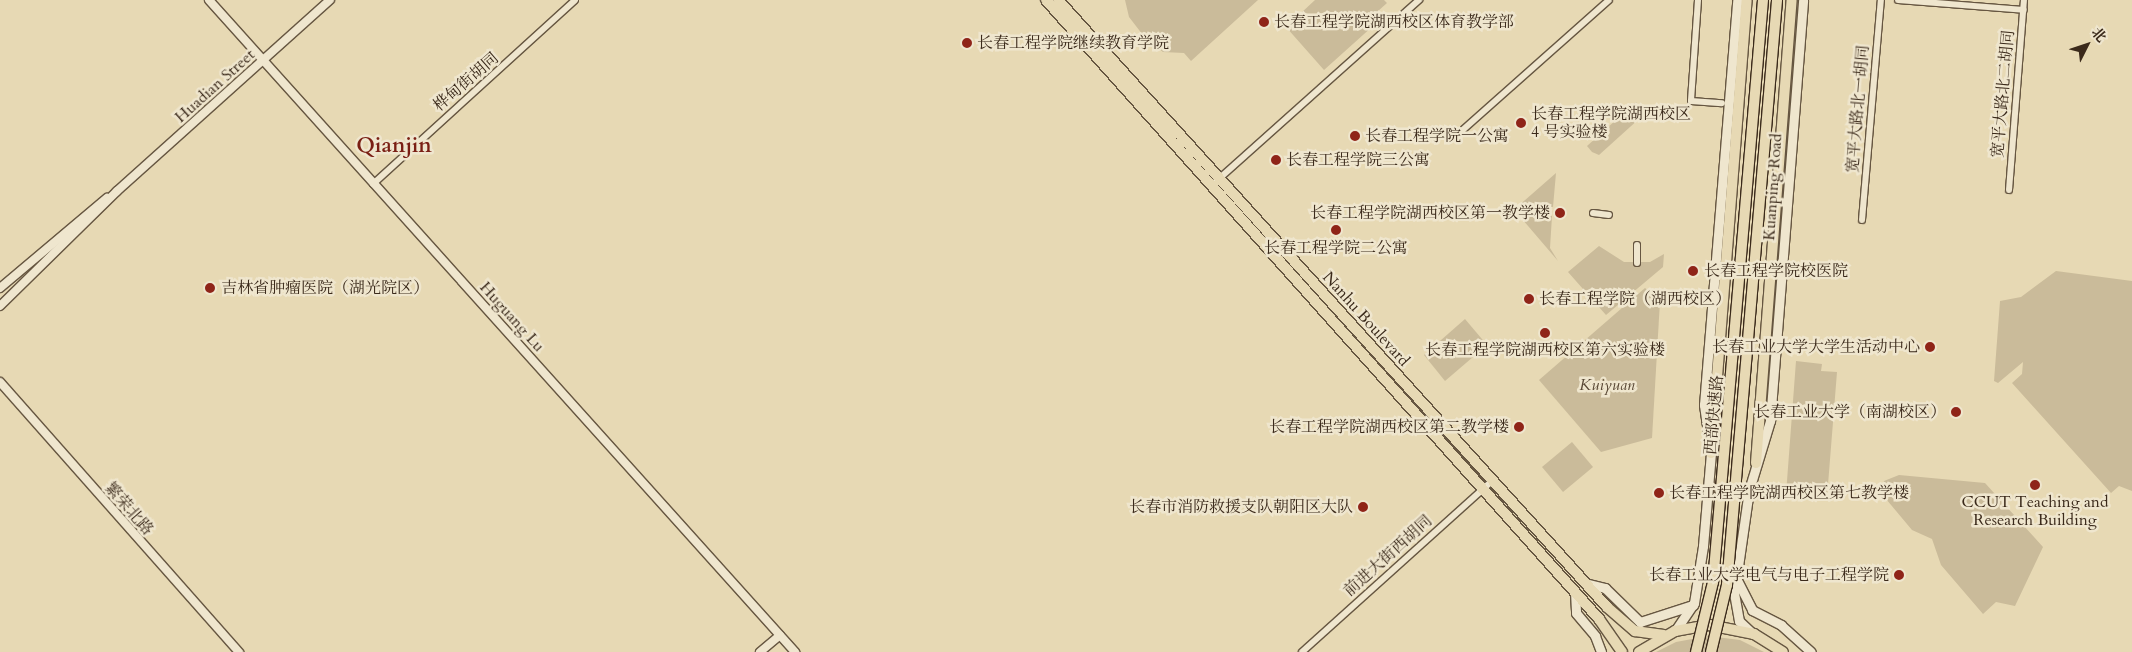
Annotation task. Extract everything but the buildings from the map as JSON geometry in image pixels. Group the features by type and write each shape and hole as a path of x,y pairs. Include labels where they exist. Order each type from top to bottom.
{"main road":[{"name":"Nanhu Boulevard","path":"1046,0 1585,583 1635,631 1664,635"},
{"name":"Nanhu Boulevard","path":"1058,0 1483,489 1575,592 1622,652"},
{"path":"1712,453 1704,405 1737,0"},
{"path":"1675,631 1694,603 1712,453 1747,0"},
{"name":"西部快速路","path":"1696,652 1713,582 1763,0"},
{"name":"西部快速路","path":"1711,652 1727,586 1777,0"},
{"path":"1756,463 1775,245 1792,0"},
{"name":"Kuanping Road","path":"1754,634 1739,621 1734,607 1736,574 1756,463 1770,421 1803,0"},
{"path":"1736,574 1746,604 1794,635 1811,652"},
{"path":"1585,583 1605,588 1640,622 1684,611 1694,603"},
{"path":"1575,592 1576,613 1595,636 1601,652"},
{"path":"1639,652 1664,635 1675,631 1709,625 1754,634 1783,652"}],"street":[{"name":"Huguang Lu","path":"209,0 795,652"},
{"name":"Huadian Street","path":"0,288 117,191 330,0"},
{"name":"桦甸街胡同","path":"373,184 575,0"},
{"path":"1216,182 1418,0"},
{"path":"1457,135 1609,0"},
{"path":"1698,0 1691,102 1722,104"},
{"name":"宽平大路北一胡同","path":"1862,220 1881,0"},
{"path":"1898,0 2024,10"},
{"name":"宽平大路北二胡同","path":"2008,190 2024,0"},
{"name":"Huadian Street","path":"0,306 117,191"},
{"path":"1593,213 1609,215"},
{"path":"1637,263 1638,245"},
{"name":"繁荣北路","path":"0,382 239,652"},
{"name":"前进大街西胡同","path":"1302,652 1492,481"},
{"path":"760,652 780,635"}],"green space":[{"path":"1125,0 1258,0 1191,61 1184,53 1163,52 1146,39 1129,17"},
{"path":"1315,0 1384,0 1387,3 1368,20 1373,26 1324,70 1286,27"},
{"path":"1636,102 1641,109 1640,118 1599,155 1592,152 1587,146"},
{"path":"1556,173 1553,207 1548,206 1547,215 1552,216 1550,248 1558,261 1517,213 1517,207"},
{"path":"1599,246 1624,262 1650,262 1664,254 1663,267 1606,315 1568,272"},
{"path":"2056,271 2132,281 2132,491 2119,486 2111,493 2012,383 2022,374 2023,362 1998,383 1994,381 2000,301 2021,297"},
{"name":"Kuiyuan","path":"1645,288 1660,301 1652,438 1601,452 1539,380"},
{"path":"1465,319 1487,345 1445,381 1424,355"},
{"path":"1796,361 1822,364 1821,371 1837,372 1827,497 1786,494"},
{"path":"1572,442 1593,467 1563,492 1542,467"},
{"path":"1899,475 1985,483 2043,547 2015,606 1996,602 1983,614 1941,565 1932,539 1912,530 1881,493 1884,481"},
{"path":"1708,636 1740,640 1764,652 1656,652 1676,642"}],"place":[{"name":"长春工程学院湖西校区体育教学部","path":"1264,22"},
{"name":"长春工程学院继续教育学院","path":"967,43"},
{"name":"长春工程学院湖西校区 4 号实验楼","path":"1521,123"},
{"name":"长春工程学院一公寓","path":"1355,136"},
{"name":"长春工程学院三公寓","path":"1276,160"},
{"name":"长春工程学院湖西校区第一教学楼","path":"1560,213"},
{"name":"长春工程学院二公寓","path":"1336,230"},
{"name":"长春工程学院校医院","path":"1693,271"},
{"name":"吉林省肿瘤医院（湖光院区）","path":"210,288"},
{"name":"长春工程学院（湖西校区）","path":"1529,299"},
{"name":"长春工程学院湖西校区第六实验楼","path":"1545,333"},
{"name":"长春工业大学大学生活动中心","path":"1930,347"},
{"name":"长春工业大学（南湖校区）","path":"1956,412"},
{"name":"长春工程学院湖西校区第二教学楼","path":"1519,427"},
{"name":"CCUT Teaching and Research Building","path":"2035,485"},
{"name":"长春工程学院湖西校区第七教学楼","path":"1659,493"},
{"name":"长春市消防救援支队朝阳区大队","path":"1363,507"},
{"name":"长春工业大学电气与电子工程学院","path":"1899,575"}],"district":[{"name":"Qianjin","path":"394,146"}]}
